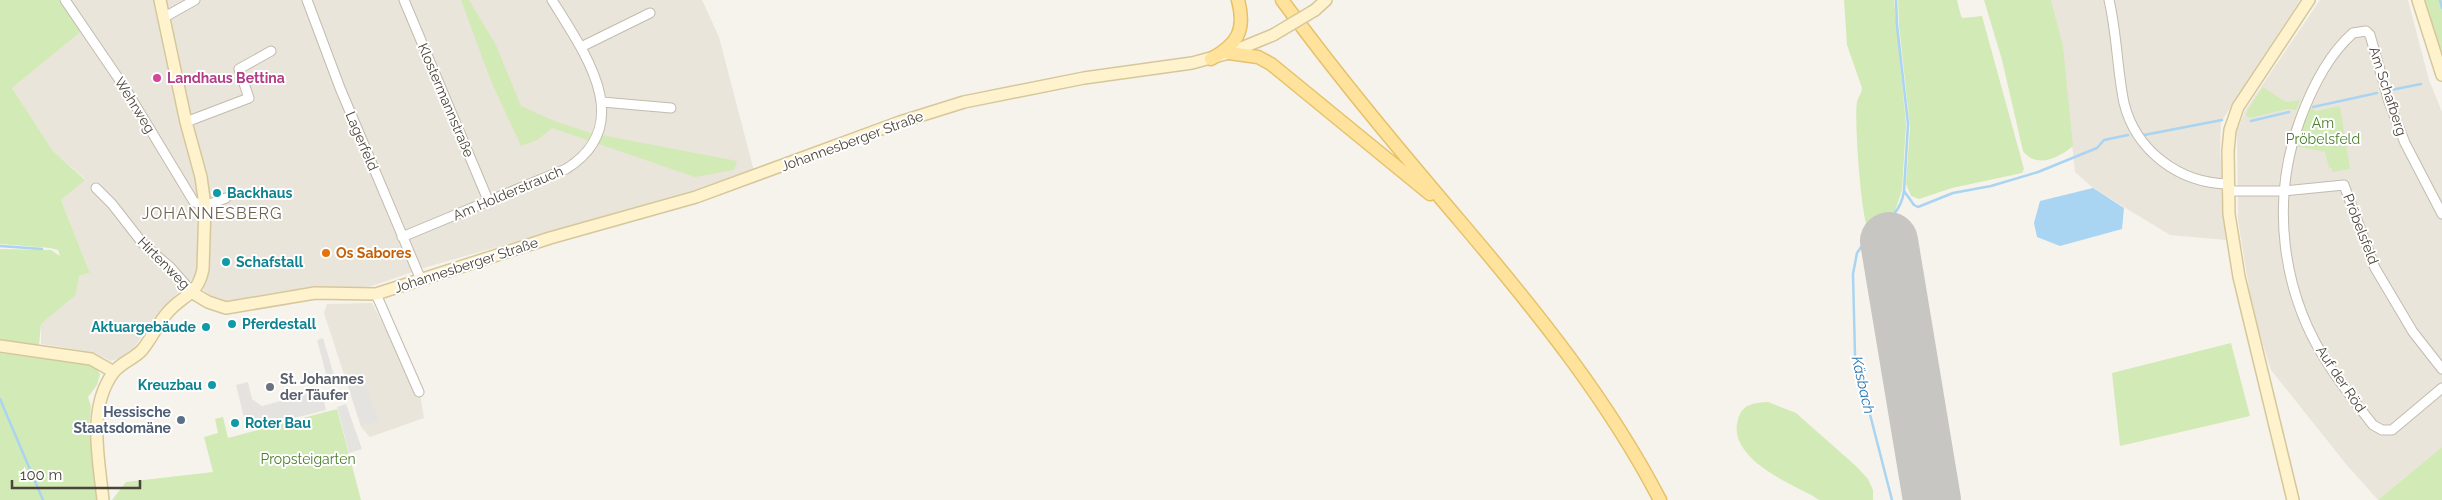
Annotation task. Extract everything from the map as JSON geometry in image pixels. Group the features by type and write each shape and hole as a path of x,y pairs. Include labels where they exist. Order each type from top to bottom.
{"main road":[{"path":"1212,59 1225,51 1237,38 1242,22 1238,0"},
{"path":"1282,0 1343,79 1527,301 1581,372 1629,445 1660,500"},
{"path":"1229,53 1258,57 1272,64 1435,198 1464,226"}],"street":[{"name":"Wehrweg","path":"65,0 125,88 194,202 205,206"},
{"path":"103,500 97,432 98,413 103,392 114,372 140,353 168,313 193,293 201,278 203,269 205,206 201,178 186,122 160,0"},
{"path":"163,18 195,0"},
{"name":"Lagerfeld","path":"307,0 340,88 421,280"},
{"name":"Klostermannstraße","path":"404,0 488,200"},
{"name":"Am Holderstrauch","path":"402,237 566,169 578,161 596,140 603,114 596,80 581,47 552,0"},
{"name":"Johannesberger Straße","path":"193,293 208,302 226,308 315,292 376,294 550,238 696,196 900,122 964,102 1084,78 1212,59 1273,35 1315,10 1326,0"},
{"name":"Pröbelsfeld","path":"2109,0 2125,104 2137,134 2158,159 2175,171 2202,182 2228,187 2284,192 2344,185 2375,268 2413,332 2442,369"},
{"path":"2293,500 2237,263 2231,233 2228,187 2230,130 2238,107 2309,0"},
{"path":"2418,0 2442,75"},
{"path":"581,47 650,14"},
{"name":"Am Schafberg","path":"2284,192 2293,138 2306,104 2324,69 2347,38 2360,31 2366,31 2370,35 2389,102 2405,144 2442,214"},
{"path":"186,122 249,98 239,69 271,50"},
{"path":"602,102 671,108"},
{"name":"Hirtenweg","path":"96,188 144,245 170,267 193,293"},
{"name":"Auf der Röd","path":"2284,192 2283,215 2287,263 2305,321 2329,366 2373,425 2382,430 2392,430 2442,388"},
{"path":"205,206 226,198"},
{"name":"Johannesberger Straße","path":"376,294 419,392"},
{"path":"0,346 91,359 114,372"}],"shaded area":[{"path":"68,0 702,0 719,37 754,171 695,190 427,267 372,286 352,289 315,286 223,302 209,295 192,279 160,310 133,349 118,359 111,361 92,352 41,344 41,324 76,295 79,276 90,273 61,200 85,179 53,151 12,88 83,29"},
{"path":"2051,0 2300,0 2221,122 2220,149 2226,240 2170,235 2093,188 2075,172 2062,46"},
{"path":"2320,0 2408,0 2429,80 2442,112 2442,447 2378,500 2346,464 2271,370 2253,313 2238,220 2237,131 2246,109"},
{"path":"372,303 420,395 424,418 370,437 361,427 324,313 327,304"},
{"path":"323,338 336,382 329,385 317,340"},
{"path":"363,377 379,421 362,426 347,383"},
{"path":"248,382 252,399 262,406 321,390 326,410 247,430 236,385"},
{"path":"346,404 362,449 349,453 337,407"}],"green space":[{"path":"0,0 59,0 84,29 12,88 53,151 85,180 61,200 90,273 79,276 76,295 41,324 39,345 0,341 0,249 51,250 60,256 58,250 50,248 0,244"},
{"path":"461,0 469,0 496,45 521,106 554,121 591,133 737,161 734,170 695,177 552,128 537,140 521,146 491,81"},
{"path":"1844,0 1894,0 1906,124 1902,190 1895,211 1869,231 1863,208 1857,147 1856,112 1862,88 1847,45"},
{"path":"1898,0 1957,0 1963,18 1982,16 2024,169 2022,173 1952,188 1919,199 1911,196 1906,184 1910,127"},
{"path":"1984,0 2051,0 2063,46 2073,146 2054,158 2034,160 2023,151 2002,60"},
{"path":"2422,0 2442,0 2442,65"},
{"name":"Am Pröbelsfeld","path":"2263,87 2286,102 2300,100 2296,110 2287,109 2250,118 2246,115 2247,111"},
{"name":"Am Pröbelsfeld","path":"2340,106 2350,169 2332,172 2332,168 2329,168 2325,152 2295,146 2309,107 2316,111"},
{"path":"2231,343 2250,416 2120,446 2112,373"},
{"path":"0,353 89,364 96,368 100,374 97,385 88,397 91,406 89,427 97,500 0,500"},
{"path":"1768,402 1796,413 1857,467 1868,479 1873,490 1873,500 1819,500 1760,466 1749,456 1741,444 1737,432 1738,419 1746,407"},
{"name":"Propsteigarten","path":"337,409 361,500 112,500 126,482 213,472 204,437 218,433 215,419 223,417 228,438"},
{"path":"2442,447 2442,500 2378,500"}],"water":[{"path":"2093,188 2124,208 2122,229 2060,246 2037,237 2034,223 2040,201"}],"waterway":[{"name":"Käsbach","path":"1870,233 1892,216 1900,205 1904,191 1908,124 1896,0"},
{"path":"2440,0 2442,8"},
{"path":"2391,90 2421,84"},
{"path":"2313,107 2377,93"},
{"path":"2251,121 2289,112"},
{"path":"2144,135 2222,120"},
{"path":"1904,191 1914,205 1918,207 1953,193 1991,186 2038,172 2097,148 2104,140 2128,135"},
{"name":"Käsbach","path":"1866,240 1857,253 1853,274 1855,356 1892,500"},
{"path":"0,246 42,249"},
{"path":"0,399 43,500"}],"runway":[{"path":"1889,241 1932,500"}],"place":[{"name":"Landhaus Bettina","path":"157,78"},
{"name":"Backhaus","path":"217,193"},
{"name":"Os Sabores","path":"326,253"},
{"name":"Schafstall","path":"226,262"},
{"name":"Pferdestall","path":"232,324"},
{"name":"Aktuargebäude","path":"206,327"},
{"name":"Kreuzbau","path":"212,385"},
{"name":"St. Johannes der Täufer","path":"270,387"},
{"name":"Hessische Staatsdomäne","path":"181,420"},
{"name":"Roter Bau","path":"235,423"}],"district":[{"name":"JOHANNESBERG","path":"212,213"}]}
